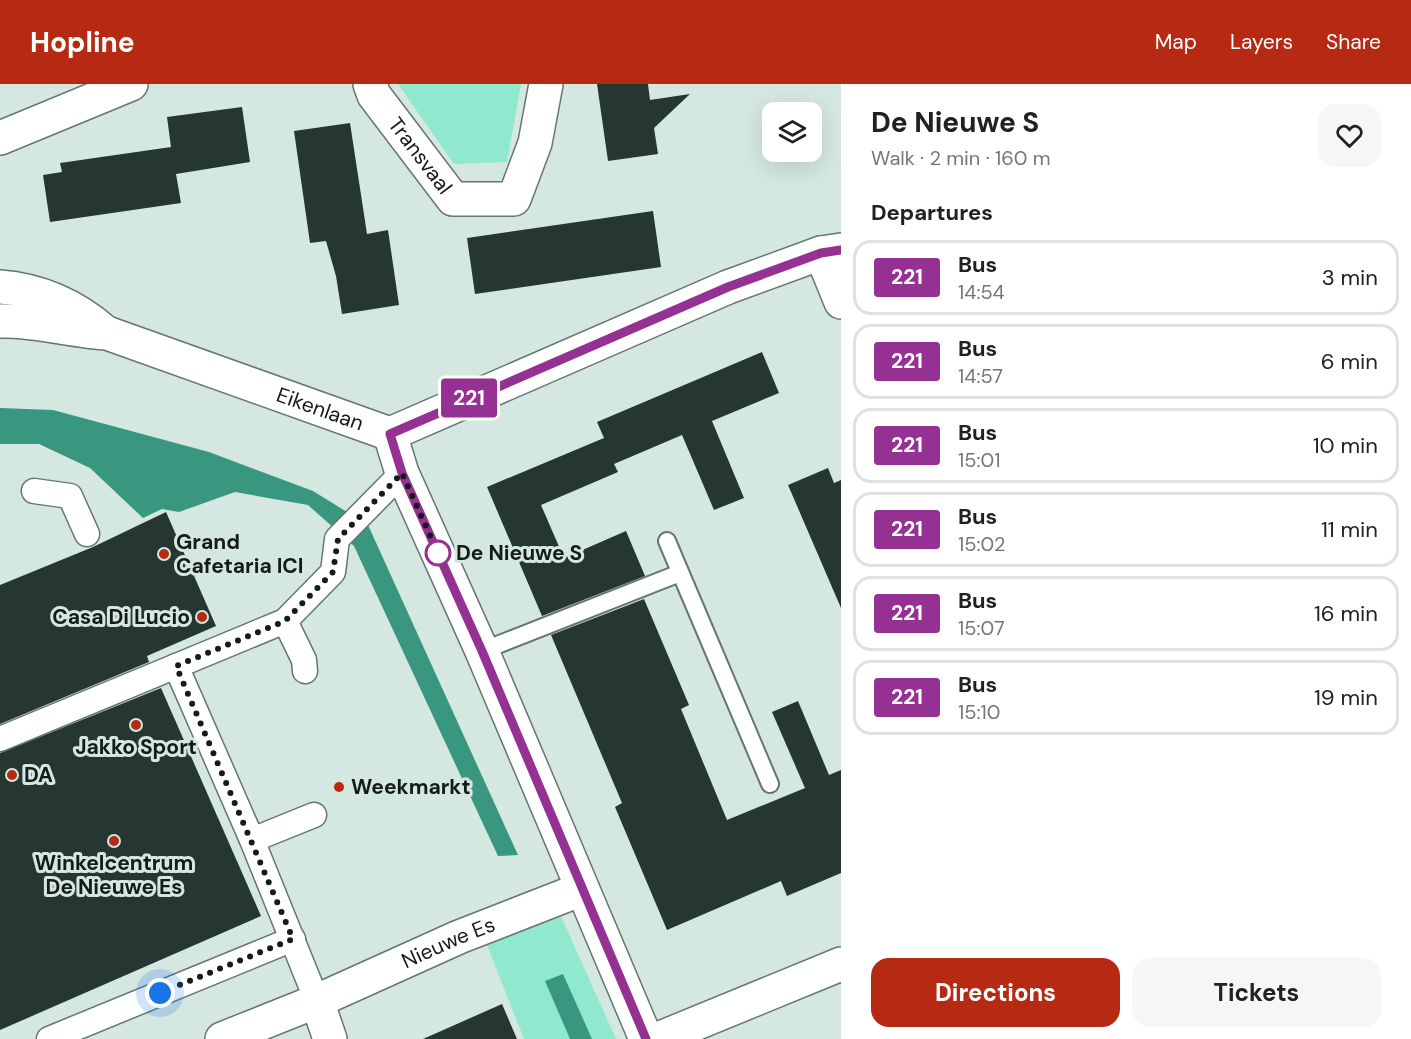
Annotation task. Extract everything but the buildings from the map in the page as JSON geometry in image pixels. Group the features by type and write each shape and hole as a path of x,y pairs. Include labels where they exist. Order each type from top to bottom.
{"street":[{"path":"0,138 131,84"},
{"name":"Transvaal","path":"370,84 374,94 453,199 479,200 514,199 535,143 546,84"},
{"path":"390,434 728,287 831,251 841,302"},
{"name":"Eikenlaan","path":"0,287 16,288 65,304 81,311 106,333"},
{"name":"Eikenlaan","path":"0,321 29,321 77,332 106,333 390,434 402,473 482,651 646,1039"},
{"path":"0,739 285,621 333,572 338,539 402,473"},
{"path":"34,491 70,496 87,534"},
{"path":"285,621 303,660 305,671"},
{"path":"176,666 293,939 330,1039"},
{"path":"252,840 314,815"},
{"name":"Nieuwe Es","path":"222,1039 317,1002 459,937 582,889"},
{"path":"49,1039 293,939"},
{"path":"658,1039 841,964"}],"lane":[{"path":"667,541 770,784"},
{"path":"482,651 680,573"}],"shaded area":[{"path":"398,84 521,84 507,162 454,164"},
{"path":"0,408 53,410 209,452 313,491 368,525 518,855 498,856 354,546 308,505 235,492 179,512 162,509 143,518 90,468 39,444 0,444"},
{"path":"560,914 616,1039 524,1039 487,945"},
{"path":"563,974 592,1039 570,1039 545,981"}],"bus line":[{"name":"221","path":"646,1039 482,651 402,473 390,434 728,287 821,253 841,250"}],"place":[{"name":"De Nieuwe S","path":"438,553"},
{"name":"Grand Cafetaria ICI","path":"164,554"},
{"name":"Casa Di Lucio","path":"202,617"},
{"name":"Jakko Sport","path":"136,725"},
{"name":"DA","path":"12,775"},
{"name":"Weekmarkt","path":"339,787"},
{"name":"Winkelcentrum De Nieuwe Es","path":"114,841"}],"route":[{"path":"160,993 293,939 176,666 285,621 333,572 338,539 402,473 438,553"}]}
